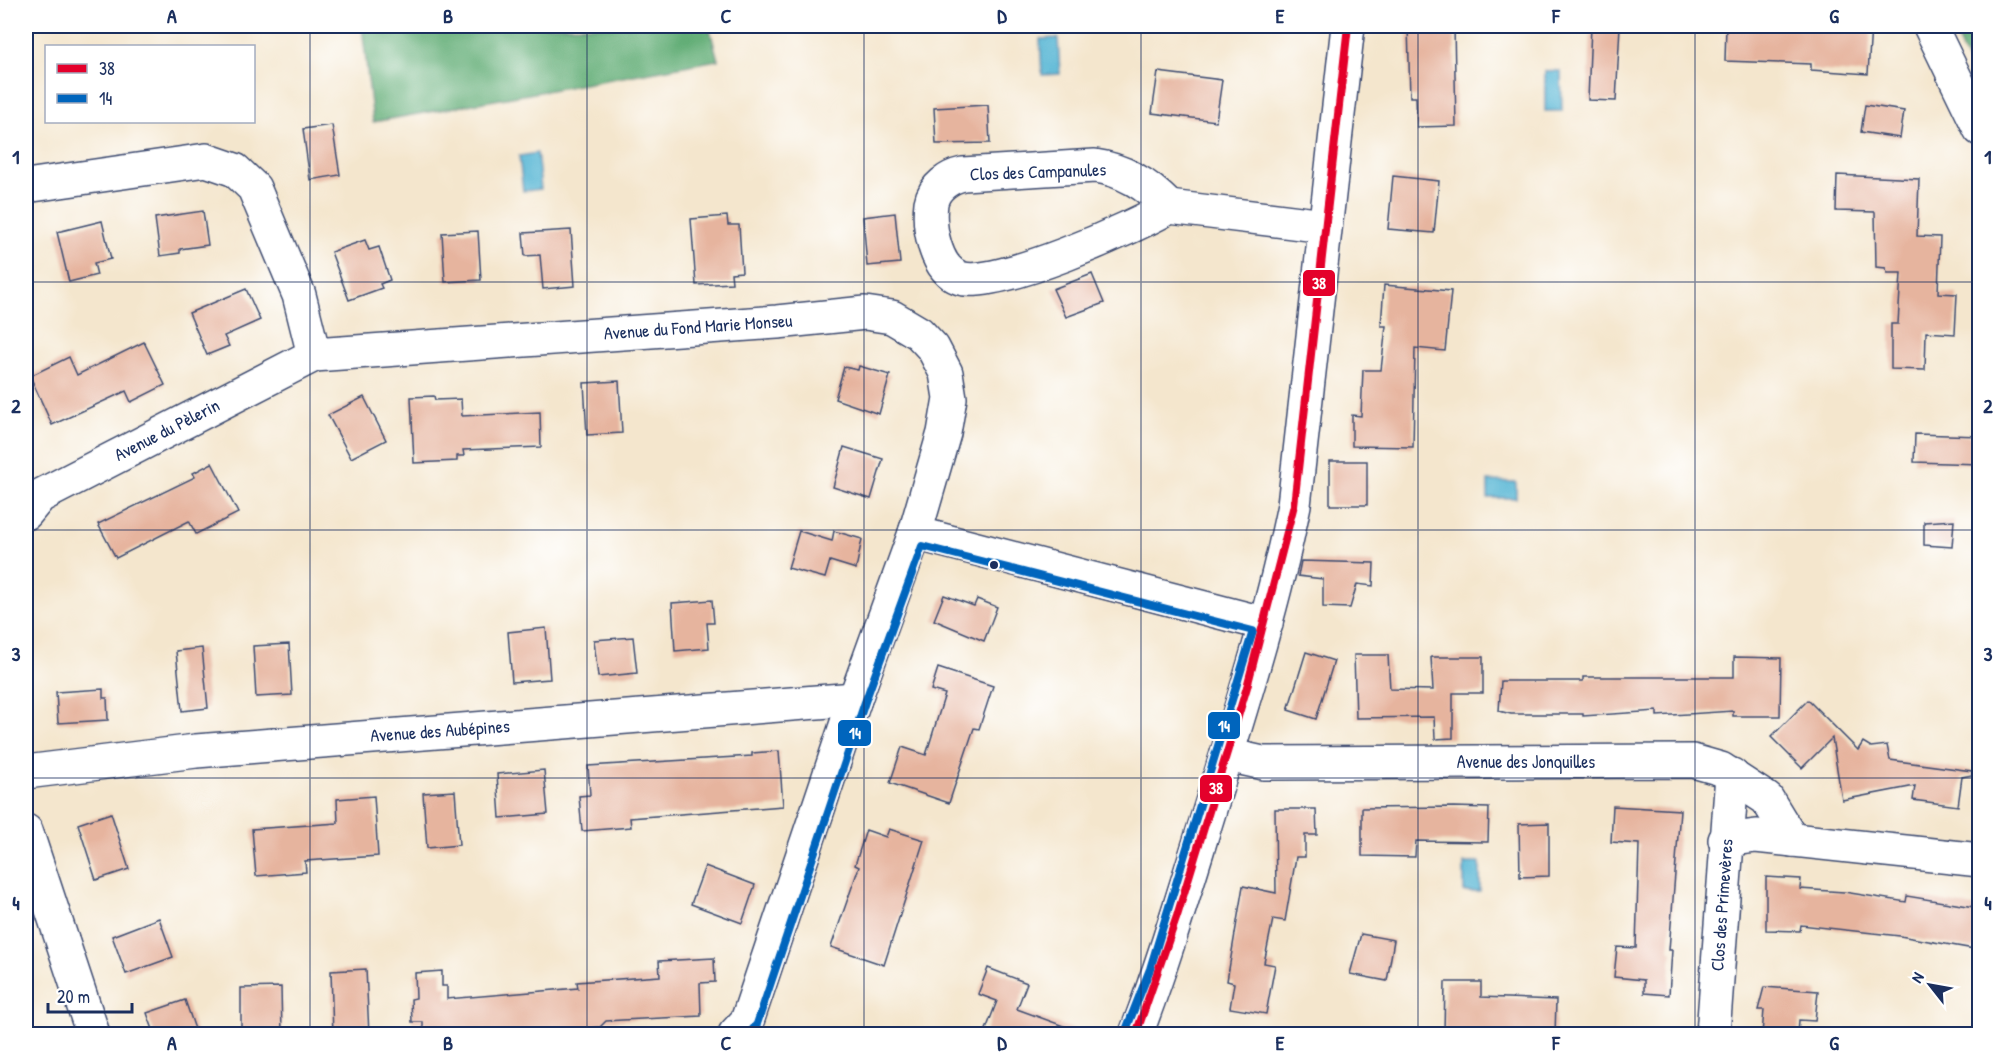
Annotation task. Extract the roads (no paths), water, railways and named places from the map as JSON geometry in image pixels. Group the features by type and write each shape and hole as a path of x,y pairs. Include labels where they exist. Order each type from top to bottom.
{"street":[{"path":"1136,1035 1160,972 1266,624 1294,505 1348,26"},
{"path":"1930,26 1980,129"},
{"path":"26,186 206,160 235,170 254,188 299,295 314,355"},
{"name":"Clos des Campanules","path":"1095,166 1117,169 1158,195 1169,207 1104,238 1005,276 978,281 962,279 951,274 941,263 935,244 932,201 941,186 951,177 963,174 1095,166"},
{"path":"1169,207 1325,226"},
{"name":"Avenue du Fond Marie Monseu","path":"314,355 753,324 865,313 892,317 919,333 933,348 946,373 950,398 944,434 915,533"},
{"name":"Avenue du Pèlerin","path":"26,513 40,496 314,355"},
{"path":"735,1035 747,1021 855,699 915,533 1266,624"},
{"name":"Avenue des Aubépines","path":"26,772 208,750 855,699"},
{"name":"Avenue des Jonquilles","path":"1227,754 1263,763 1693,761 1710,765 1732,775 1767,799 1792,840"},
{"name":"Clos des Primevères","path":"1713,1035 1725,840 1732,775"},
{"path":"26,831 93,1035"},
{"path":"1725,840 1756,836 1980,860"}],"water":[{"path":"1058,38 1060,74 1042,75 1040,39"},
{"path":"1545,71 1561,71 1562,111 1545,111"},
{"path":"537,153 541,189 523,191 519,156"},
{"path":"1488,481 1516,482 1516,498 1488,498"},
{"path":"1464,863 1480,863 1480,892 1464,892"}]}
